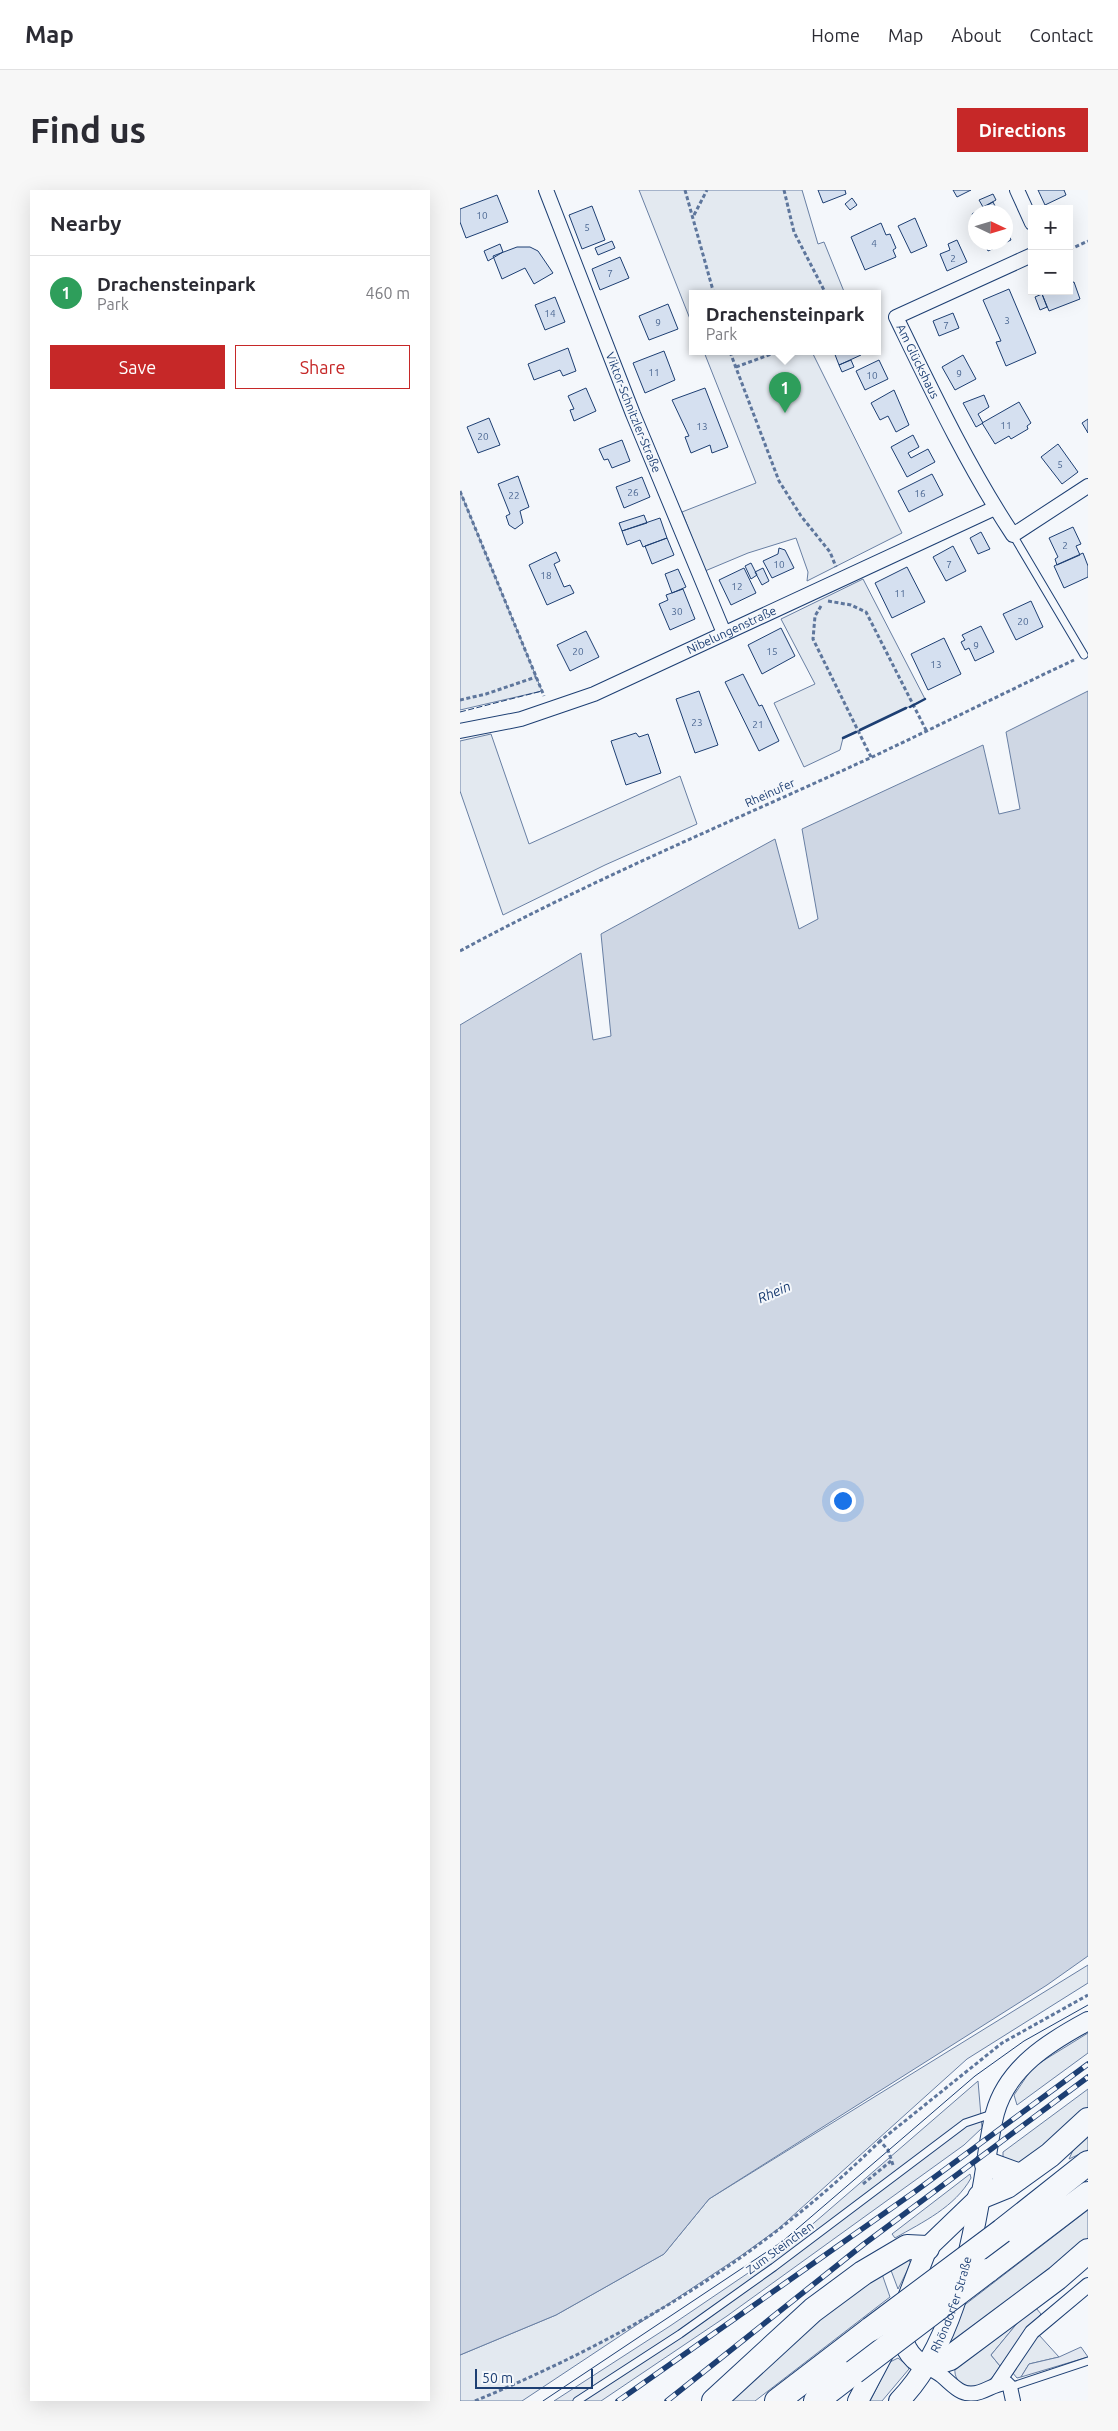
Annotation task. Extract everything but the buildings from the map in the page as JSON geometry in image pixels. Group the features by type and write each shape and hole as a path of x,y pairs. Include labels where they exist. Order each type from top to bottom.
{"highway":[{"path":"980,2197 1007,2186 1050,2155 1088,2120"},
{"path":"777,2401 1002,2231 1088,2163"},
{"path":"987,2164 1020,2176"},
{"path":"816,2401 1088,2194"},
{"path":"714,2401 813,2310 863,2273 907,2247 927,2248"},
{"path":"925,2366 950,2358 1057,2278 1088,2251"}],"main road":[{"path":"858,2401 899,2324 927,2248 980,2197"},
{"name":"Rhöndorfer Straße","path":"899,2401 913,2387 956,2304 972,2244 980,2197"},
{"path":"927,2248 944,2261 955,2275 956,2304"},
{"path":"899,2324 903,2344 916,2361 925,2366"}],"street":[{"name":"Viktor-Schnitzler-Straße","path":"546,190 633,414 724,633"},
{"path":"1017,190 1028,214"},
{"name":"Am Glückshaus","path":"1014,535 995,508 940,408 896,317 1028,256"},
{"path":"1014,535 1088,486"},
{"name":"Nibelungenstraße","path":"460,731 521,718 594,694 724,633 825,595 995,508"},
{"name":"Rhöndorfer Straße","path":"980,2197 995,2113 1005,2089 1022,2065 1050,2044 1088,2021"},
{"path":"925,2366 942,2376 958,2391 970,2394 1003,2385 1032,2332 1088,2285"},
{"path":"1003,2385 1013,2401"}],"lane":[{"path":"1014,535 1084,654"},
{"name":"Zum Steinchen","path":"577,2401 680,2334 774,2267 965,2123 995,2113"},
{"path":"1003,2385 1088,2361"}],"path":[{"path":"684,190 694,215 713,290"},
{"path":"694,215 707,190"},
{"path":"784,190 794,232 824,290"},
{"path":"1073,247 1088,241"},
{"path":"731,355 779,481 801,516 830,552"},
{"path":"736,367 769,355"},
{"path":"460,491 542,691"},
{"path":"871,757 813,639 814,616 825,595 866,612 926,730"},
{"name":"Rheinufer","path":"460,951 533,912 607,876 871,757 1084,654"},
{"path":"460,700 486,694 536,676"},
{"path":"475,2401 595,2347 657,2313 781,2230 880,2142 1002,2043 1088,1995"},
{"path":"880,2142 888,2150 898,2174"}],"shaded area":[{"path":"639,190 802,190 818,244 824,242 843,290 689,290 689,316"},
{"path":"705,355 813,355 902,533 807,581 808,572 796,538 748,553 705,571 682,512 756,483"},
{"path":"460,491 542,691 460,710"},
{"path":"863,579 925,699 843,738 840,750 804,767 774,703 815,684 781,619"},
{"path":"491,734 529,844 680,776 697,824 605,865 503,915 460,791 460,741"},
{"path":"1088,1965 1088,1983 967,2059 778,2229 742,2255 522,2401 460,2401 460,2355 556,2315 664,2254 709,2199"},
{"path":"1088,2033 1088,2053 1017,2105 1014,2095 1033,2067"},
{"path":"978,2081 982,2128 964,2145 727,2316 601,2401 554,2401 670,2326 785,2248"},
{"path":"1088,2089 1088,2109 1026,2163 1003,2163 1003,2152"},
{"path":"1088,2132 1088,2150 1069,2159 1075,2146"},
{"path":"970,2174 971,2178 964,2188 947,2206 895,2238 892,2234"},
{"path":"1088,2210 1088,2240 944,2349 962,2307"},
{"path":"907,2258 911,2263 898,2289 889,2265"},
{"path":"881,2271 890,2297 755,2401 727,2401 822,2312"},
{"path":"1036,2308 1041,2314 1000,2366 991,2355 1019,2321"},
{"path":"1019,2321 991,2355 1000,2366 991,2379 982,2385 970,2386 961,2383 957,2379 955,2368"},
{"path":"1039,2335 1059,2357 1029,2364 1021,2377 1017,2378 1012,2372 1032,2342"},
{"path":"1081,2347 1088,2357 1021,2377 1029,2364 1059,2357"},
{"path":"898,2358 909,2369 882,2401 870,2401 890,2362"}],"water":[{"name":"Rhein","path":"1088,691 1088,1956 1047,1985 709,2199 664,2254 556,2315 460,2355 460,1025 581,953 593,1040 611,1036 601,934 775,839 799,929 818,919 802,829 983,745 999,814 1020,809 1006,732"}],"tram line":[{"path":"543,2401 783,2241 975,2076 1024,2041 1088,2005"}],"railway":[{"path":"618,2401 913,2193 1088,2064"},
{"path":"667,2401 864,2244 1088,2077"}],"fence":[{"path":"460,712 542,691"}],"wall":[{"path":"910,707 925,699"},
{"path":"860,730 906,708"},
{"path":"843,738 856,732"}],"place":[{"name":"Drachensteinpark","path":"785,413"}]}
